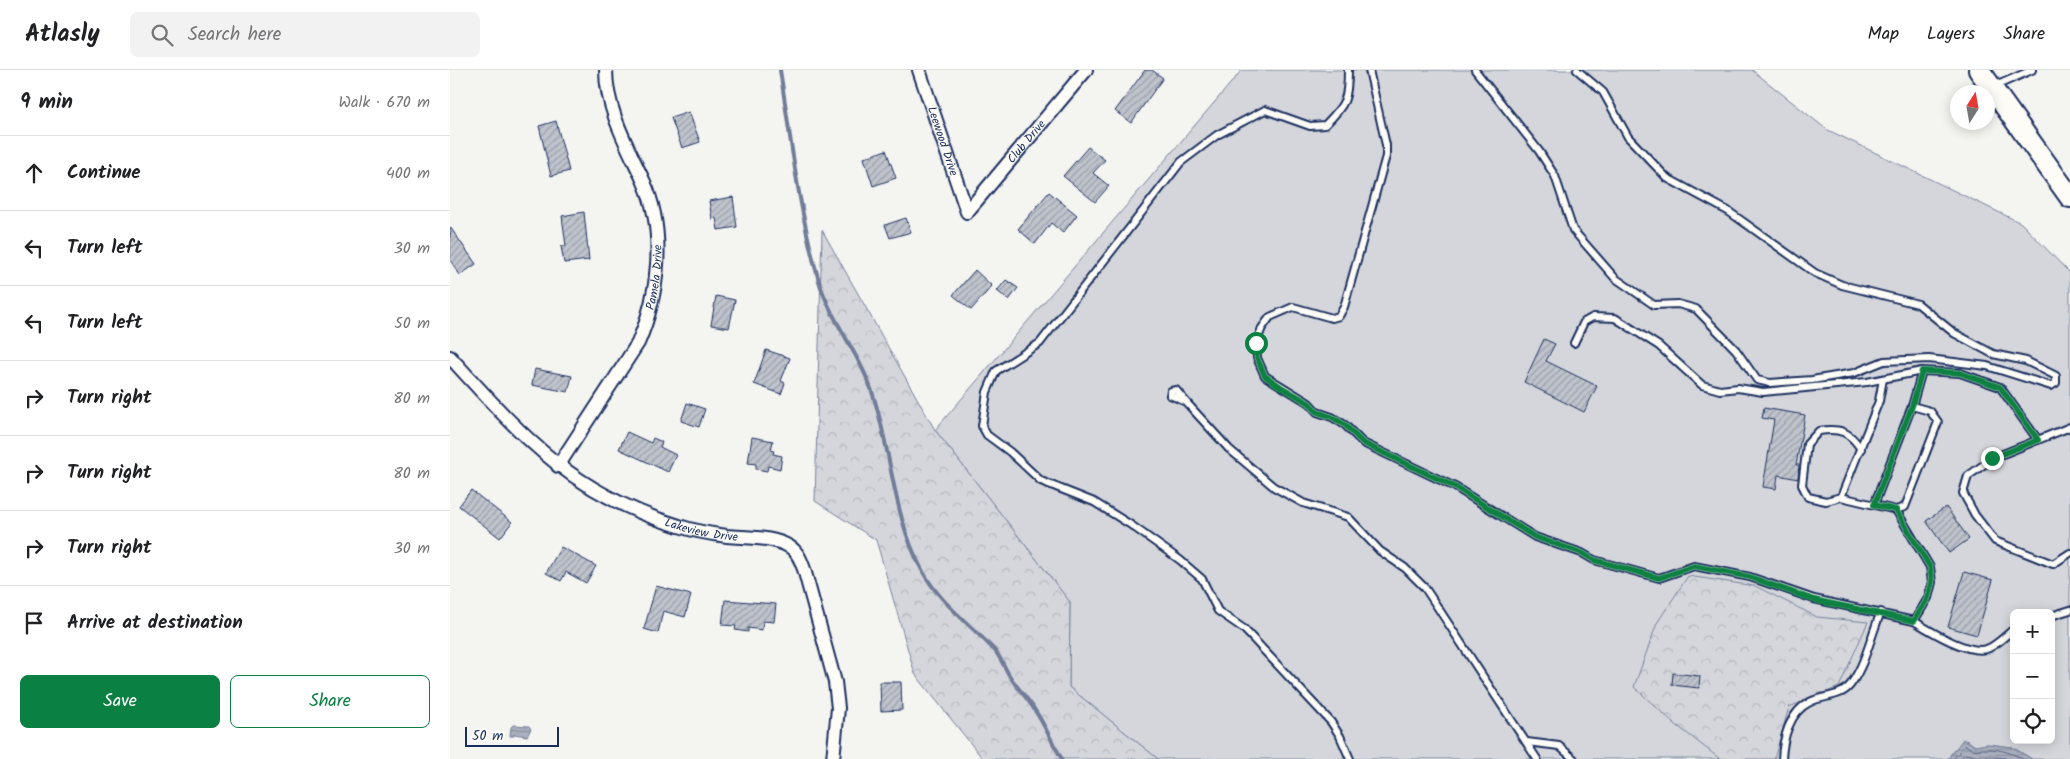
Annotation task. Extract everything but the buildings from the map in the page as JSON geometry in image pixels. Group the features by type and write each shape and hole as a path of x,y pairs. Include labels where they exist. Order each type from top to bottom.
{"highway":[{"path":"1979,70 1990,85"},
{"path":"1995,92 2070,197"}],"street":[{"name":"Pamela Drive","path":"558,466 638,343 647,323 654,285 657,247 651,202 613,112 606,70"},
{"name":"Leewood Drive","path":"919,70 966,212"},
{"name":"Club Drive","path":"966,212 1086,70"},
{"name":"Lakeview Drive","path":"450,357 518,430 558,466 599,492 645,515 689,529 777,541 791,548 800,556 835,682 838,708 833,759"}],"lane":[{"path":"1348,70 1349,90 1345,103 1325,125 1310,126 1264,110 1217,135 1181,162 1040,343 996,371 987,392 982,426 987,435 1010,452 1041,481 1094,502 1131,525 1202,579 1218,611 1244,629 1331,722 1340,736 1350,759"},
{"path":"1369,70 1386,145 1386,156 1344,307 1339,316 1332,318 1293,307 1270,317 1262,328 1256,343 1257,358 1265,376 1309,403 1317,412 1332,417 1345,425 1363,443 1455,487 1535,537 1582,553 1594,560 1659,578 1694,566 1750,577 1814,600 1881,612 1914,621 1975,651 1988,649 2010,632"},
{"path":"1475,70 1539,151 1555,176 1573,230 1614,278 1654,305 1678,304 1696,309 1736,350 1757,380 1770,383 1812,380 1854,373 1884,361 1928,359 1987,366 2051,386 2056,384 2056,376 2045,369 2026,361 1993,354 1954,333 1918,304 1842,285 1815,273 1728,211 1667,178 1628,137 1603,92 1577,70"},
{"path":"1995,87 2032,70"},
{"path":"1574,343 1584,322 1593,317 1615,318 1660,346 1702,385 1710,388 1738,388 1763,392 1883,379 1922,371 1960,373 2000,387 2038,440"},
{"path":"1874,505 1912,406 1922,371"},
{"path":"1841,497 1879,401 1883,379"},
{"path":"1186,402 1229,449 1274,487 1303,502 1348,517 1380,551 1412,574 1436,603 1502,707 1538,759"},
{"path":"1861,449 1852,436 1834,429 1819,431 1807,444 1802,485 1808,497 1826,501 1841,497 1896,510 1905,507 1938,422 1930,411 1912,406"},
{"path":"2070,427 1992,458 1968,476 1963,493 1975,515 1995,541 2054,564 2070,553"},
{"path":"1896,510 1930,567 1932,582 1928,598 1914,621"},
{"path":"2055,615 2070,610"},
{"path":"1782,759 1783,747 1792,719 1810,702 1838,694 1850,686 1860,667 1881,612"},
{"path":"1527,742 1559,746 1574,759"}],"green space":[{"path":"1242,70 1752,70 1826,129 2021,223 2070,273 2070,759 2032,759 2012,747 1988,744 1975,746 1967,740 1952,752 1948,759 1158,759 1069,687 1070,602 935,430"},
{"path":"822,230 935,430 1070,602 1069,687 1158,759 983,759 915,674 876,540 815,501"},
{"path":"1688,576 1755,586 1817,617 1868,622 1839,687 1789,707 1774,759 1720,759 1675,724 1634,687 1657,623"}],"water":[{"path":"513,725 529,726 531,729 527,736 514,734 514,736 510,736"},
{"path":"1963,739 1975,746 1988,744 2012,747 2032,759 1948,759"}],"waterway":[{"path":"780,70 801,202 819,281 831,311 869,383 880,420 899,507 912,549 929,582 947,604 996,652 1012,679 1038,715 1062,759"}],"route":[{"path":"1256,343 1257,358 1265,376 1309,403 1317,412 1332,417 1345,425 1363,443 1378,448 1455,487 1535,537 1582,553 1594,560 1659,578 1694,566 1750,577 1814,600 1881,612 1914,621 1928,598 1932,582 1930,567 1926,557 1915,544 1896,510 1874,505 1912,406 1922,371 1960,373 2000,387 2038,440 1992,458"}]}
